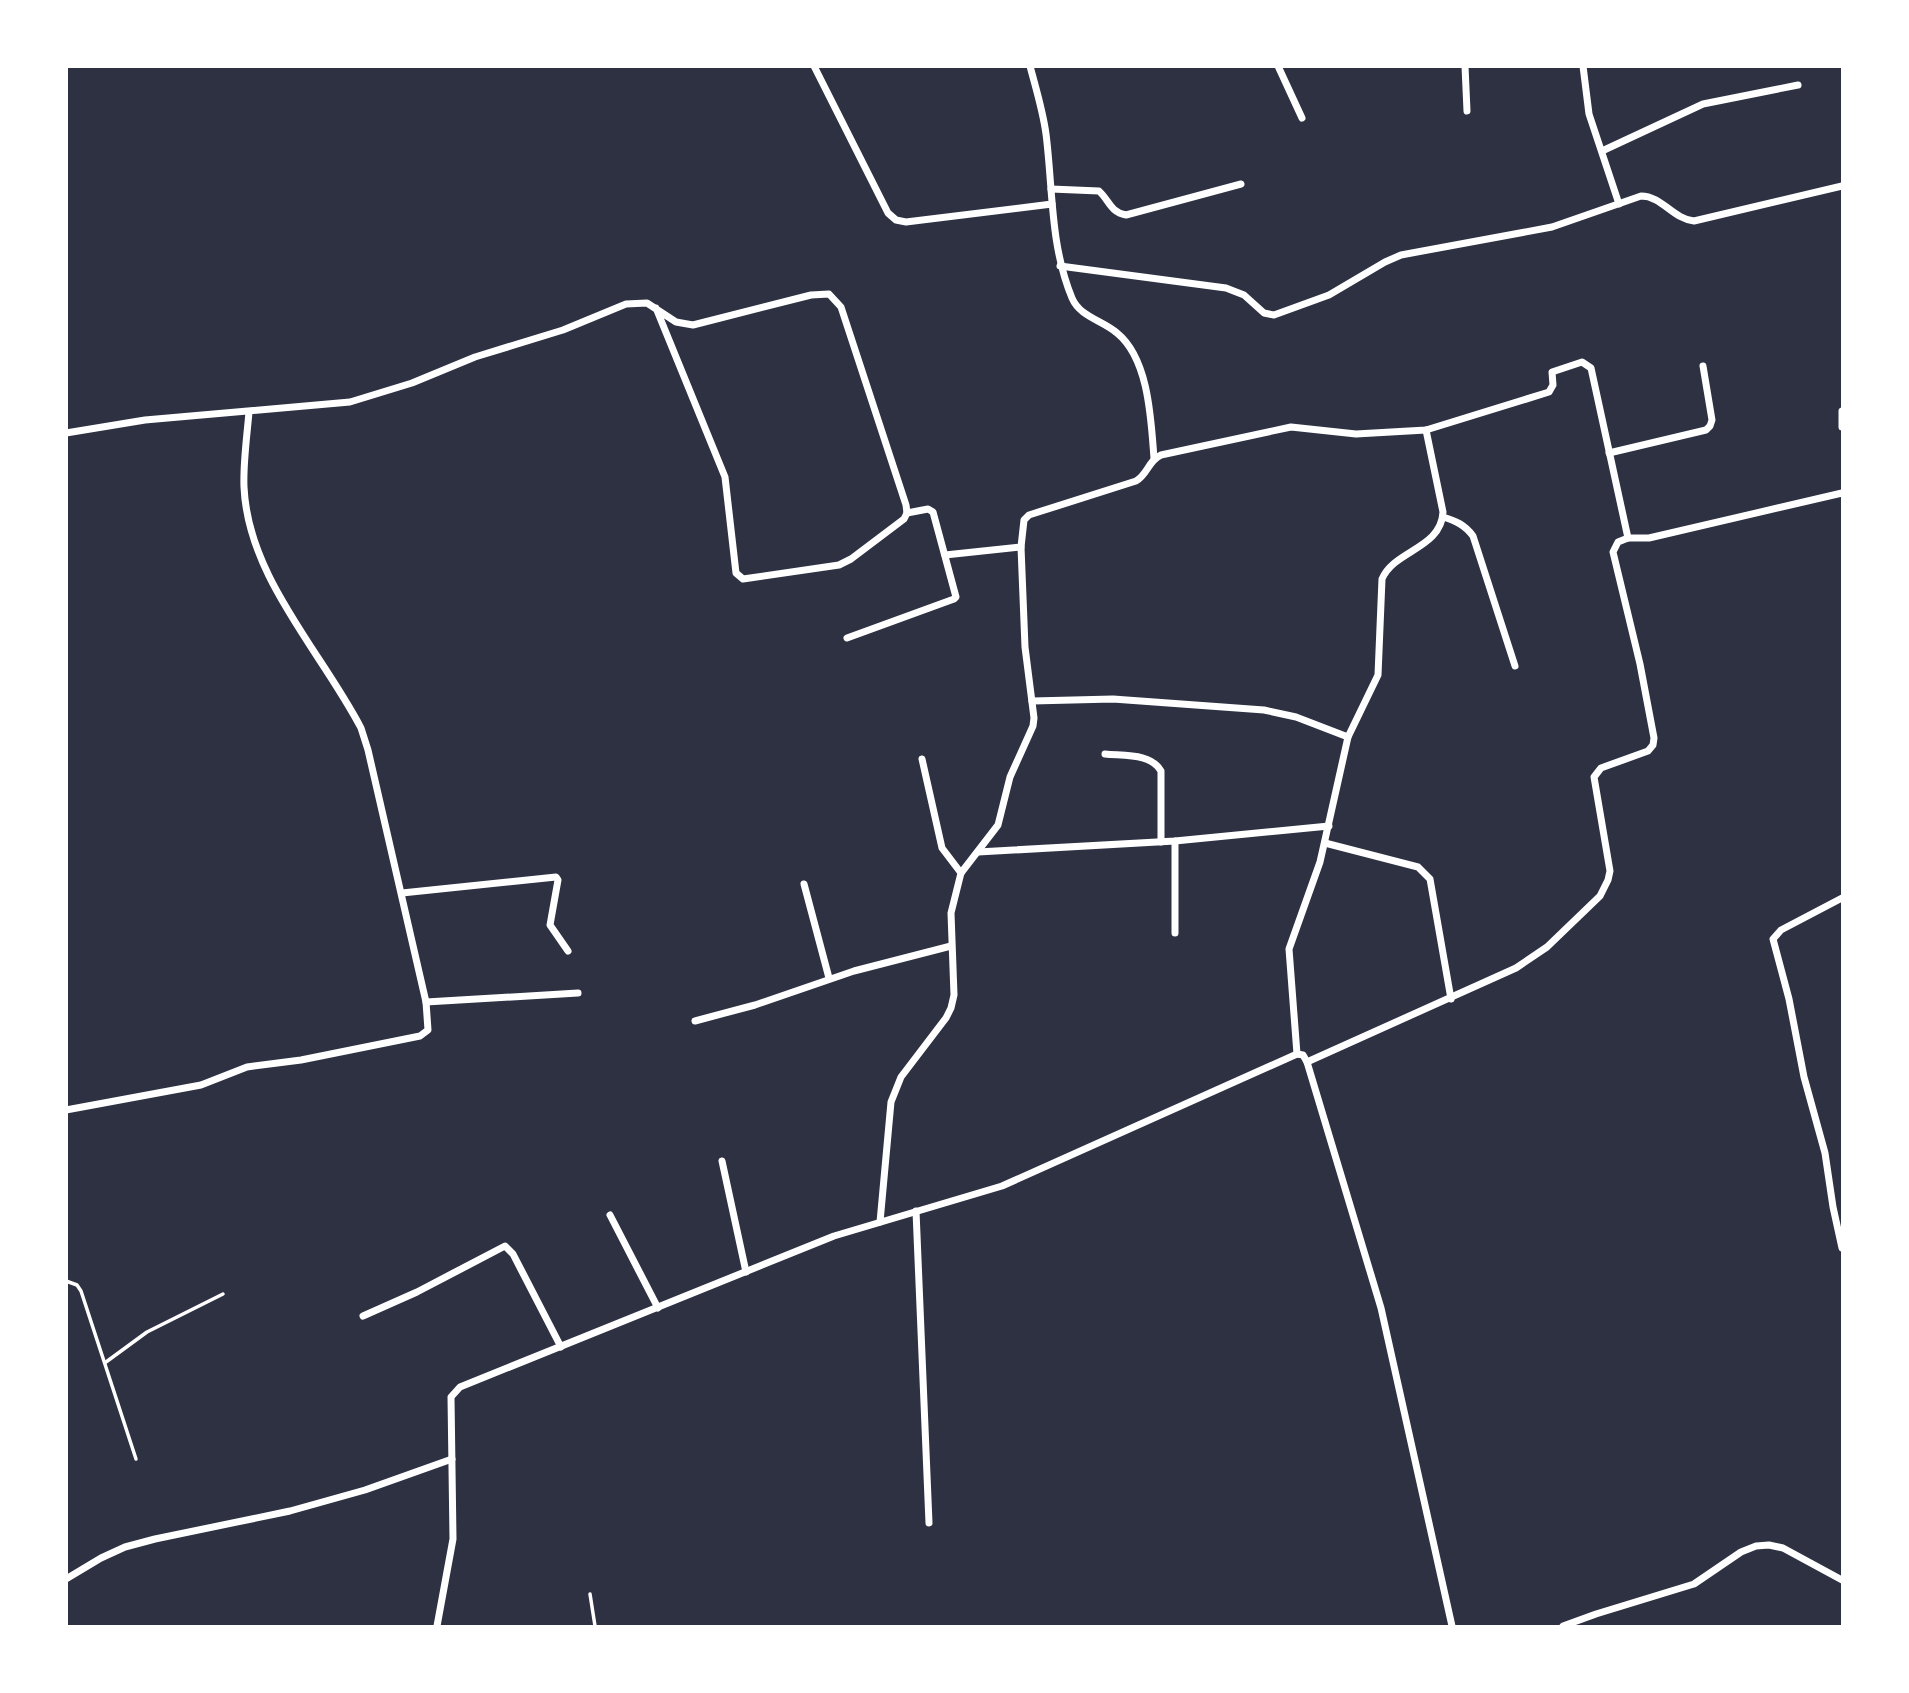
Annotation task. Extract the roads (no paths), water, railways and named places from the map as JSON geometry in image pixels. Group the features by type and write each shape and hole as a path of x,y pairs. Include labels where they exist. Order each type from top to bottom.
{"street":[{"path":"814,66 888,213 896,220 906,222 1052,204"},
{"path":"880,1222 891,1102 901,1077 951,1008 954,995 951,913 961,873 989,839 1002,814 1010,777 1033,726 1025,647 1021,547 1024,520 1029,515 1136,481 1146,473 1154,458 1145,381 1127,342 1115,330 1076,307 1060,266 1046,133 1030,66"},
{"path":"1278,66 1302,118"},
{"path":"1465,66 1467,111"},
{"path":"1583,66 1589,114 1619,204"},
{"path":"1602,151 1703,104 1798,85"},
{"path":"1051,189 1098,191 1112,208 1126,215 1241,184"},
{"path":"1060,266 1226,288 1244,295 1264,313 1274,315 1329,295 1401,255 1531,232 1641,196 1647,196 1680,218 1694,221 1843,186"},
{"path":"66,433 145,420 350,402 378,395 475,357 562,330 626,304 648,303 656,308 683,325 693,326 811,295 829,294 841,307 907,513 904,519 845,563 743,579 738,577 724,477 710,436 656,308"},
{"path":"1154,458 1290,427 1356,433 1426,430 1549,392 1553,385 1552,372 1582,362 1591,368 1628,538"},
{"path":"1609,453 1706,430 1712,420 1703,366"},
{"path":"1843,411 1843,427"},
{"path":"66,1110 201,1085 247,1067 301,1060 420,1036 428,1030 426,1002 402,893 361,728 271,581 256,547 244,487 249,412"},
{"path":"1297,1054 1289,949 1325,843 1348,737 1378,675 1382,579 1384,574 1440,529 1443,517 1426,430"},
{"path":"1307,1062 1516,968 1547,947 1600,896 1610,871 1594,777 1601,768 1648,751 1654,738 1640,664 1613,552 1618,542 1628,538 1648,538 1843,493"},
{"path":"847,638 954,599 956,593 931,509 907,513"},
{"path":"1443,517 1457,521 1473,536 1515,666"},
{"path":"945,555 1021,547"},
{"path":"1032,701 1114,699 1264,710 1296,717 1348,737"},
{"path":"1105,754 1149,759 1157,763 1161,771 1161,842"},
{"path":"922,759 942,848 961,873"},
{"path":"978,852 1175,841 1329,826"},
{"path":"1175,841 1175,933"},
{"path":"1325,843 1418,867 1425,872 1430,879 1451,999"},
{"path":"402,893 552,875 558,880 550,925 568,951"},
{"path":"804,884 829,978"},
{"path":"1843,898 1782,930 1773,939 1789,999 1804,1077 1825,1153 1833,1207 1843,1248"},
{"path":"695,1021 755,1005 829,978 951,946"},
{"path":"426,1002 578,993"},
{"path":"437,1626 453,1539 451,1397 460,1387 835,1236 1002,1186 1297,1054 1303,1055 1307,1062 1381,1308 1452,1626"},
{"path":"722,1161 746,1272"},
{"path":"916,1211 929,1523"},
{"path":"610,1215 658,1308"},
{"path":"363,1316 417,1292 505,1246 513,1254 561,1347"},
{"path":"66,1579 125,1547 253,1520 365,1490 452,1460"},
{"path":"1563,1626 1694,1584 1741,1552 1756,1546 1783,1548 1843,1580"}]}
